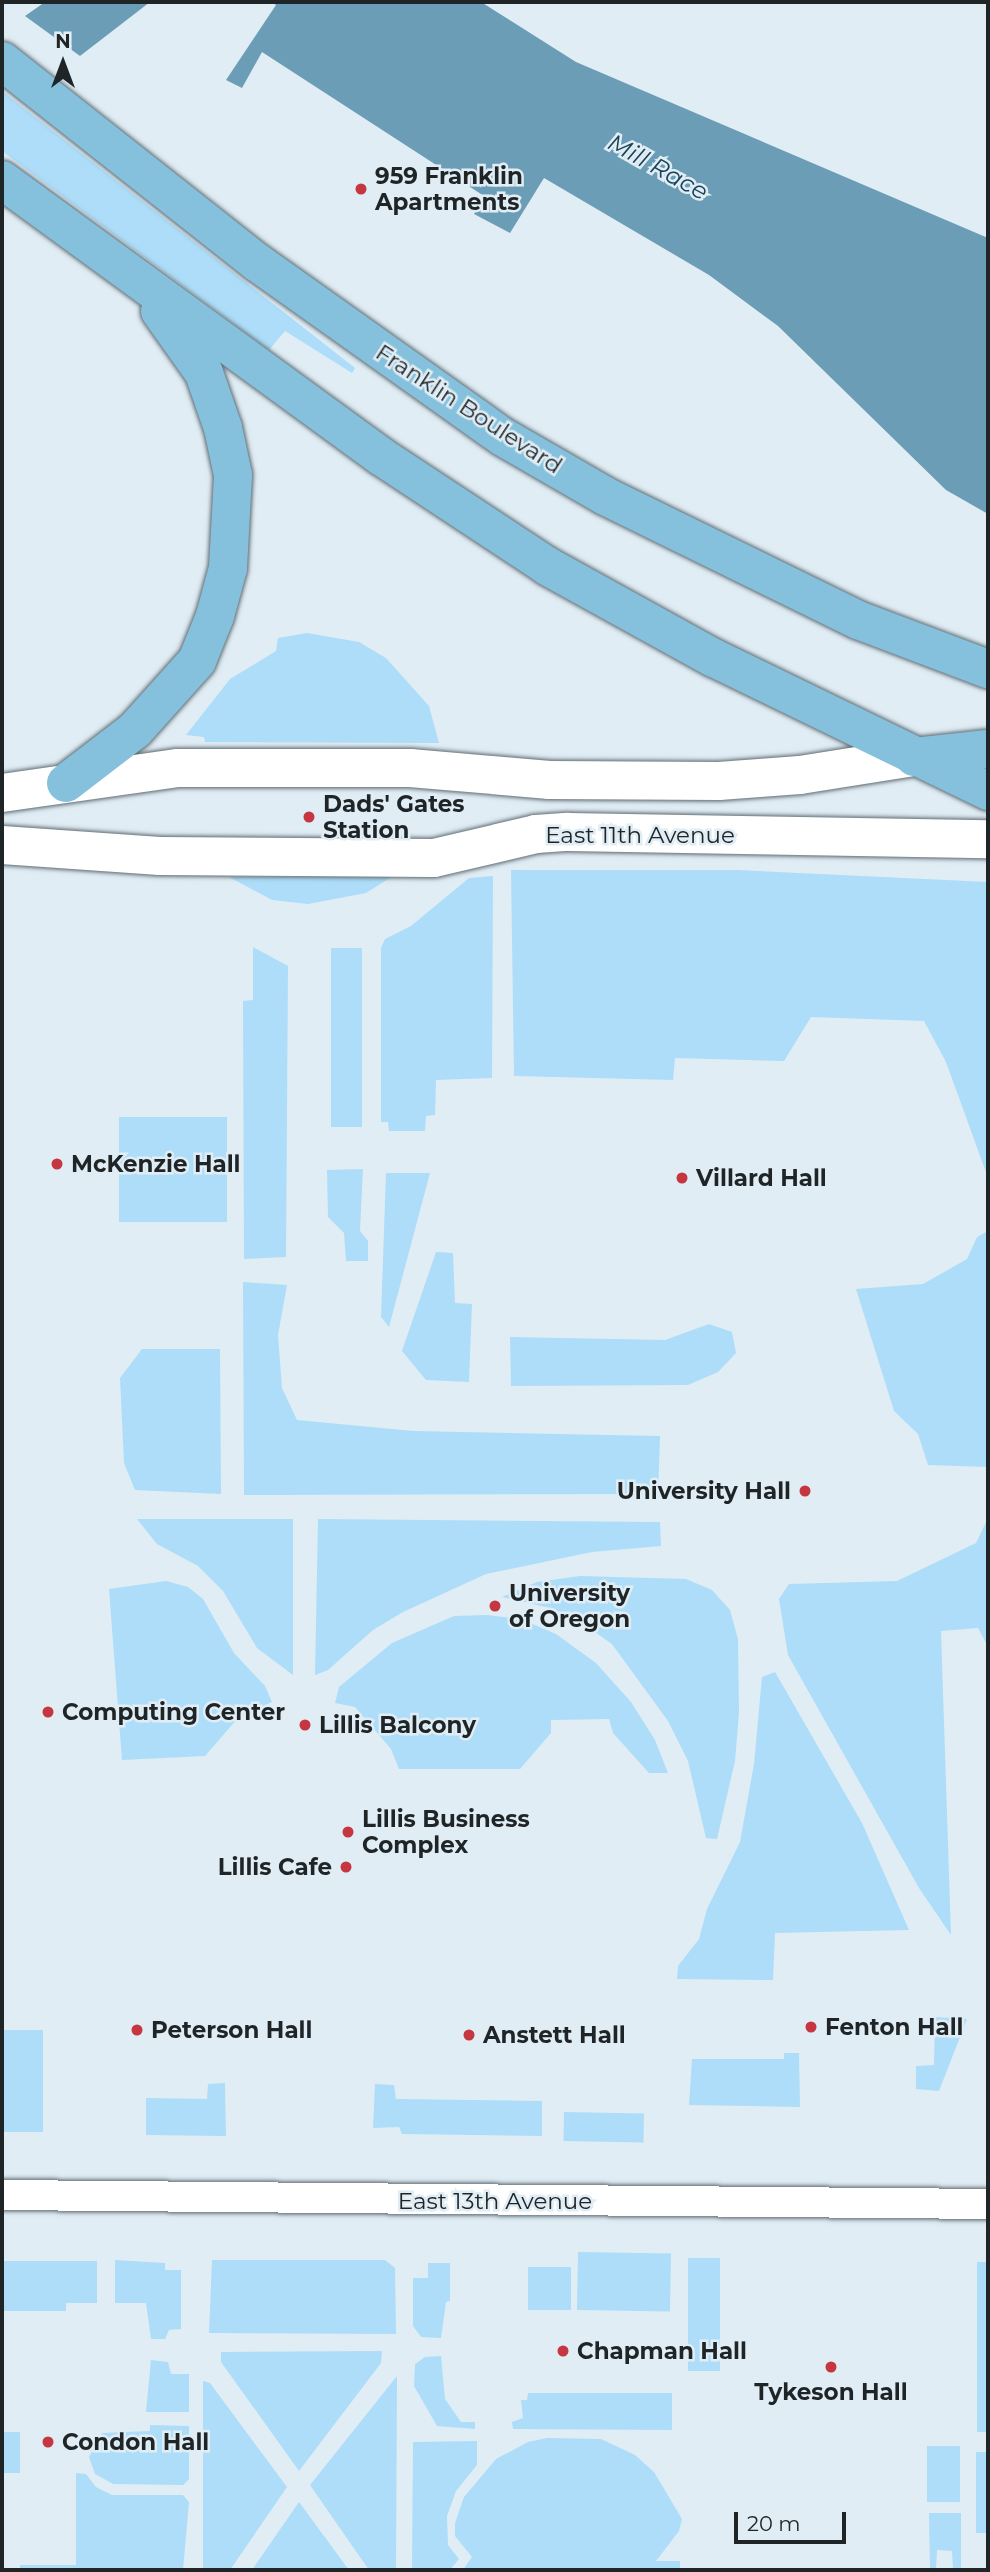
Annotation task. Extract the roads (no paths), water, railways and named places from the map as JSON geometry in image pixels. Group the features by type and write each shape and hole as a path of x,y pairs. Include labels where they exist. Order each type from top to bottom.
{"main road":[{"name":"Franklin Boulevard","path":"2,61 258,263 503,437 606,496 858,620 988,669"},
{"path":"2,180 382,457 547,566 714,658 988,791"},
{"path":"66,783 135,730 197,661 215,616 228,568 233,475 209,383 188,344 130,274"},
{"path":"2,793 178,768 410,768 549,780 719,781 800,775 914,757 988,750"},
{"name":"East 11th Avenue","path":"2,845 160,856 434,858 536,834 568,832 988,839"}],"street":[{"name":"East 13th Avenue","path":"2,2195 988,2204"}],"water":[{"path":"45,2 150,2 80,56 25,16"},
{"name":"Mill Race","path":"272,2 481,2 576,62 988,238 988,514 946,490 778,326 709,275 544,178 510,233 474,214 484,196 262,52 242,88 226,80 276,5"}],"place":[{"name":"959 Franklin Apartments","path":"361,189"},
{"name":"Dads' Gates Station","path":"309,817"},
{"name":"McKenzie Hall","path":"57,1164"},
{"name":"Villard Hall","path":"682,1178"},
{"name":"University Hall","path":"805,1491"},
{"name":"University of Oregon","path":"495,1606"},
{"name":"Computing Center","path":"48,1712"},
{"name":"Lillis Balcony","path":"305,1725"},
{"name":"Lillis Business Complex","path":"348,1832"},
{"name":"Lillis Cafe","path":"346,1867"},
{"name":"Fenton Hall","path":"811,2027"},
{"name":"Peterson Hall","path":"137,2030"},
{"name":"Anstett Hall","path":"469,2035"},
{"name":"Chapman Hall","path":"563,2351"},
{"name":"Tykeson Hall","path":"831,2367"},
{"name":"Condon Hall","path":"48,2442"}]}
